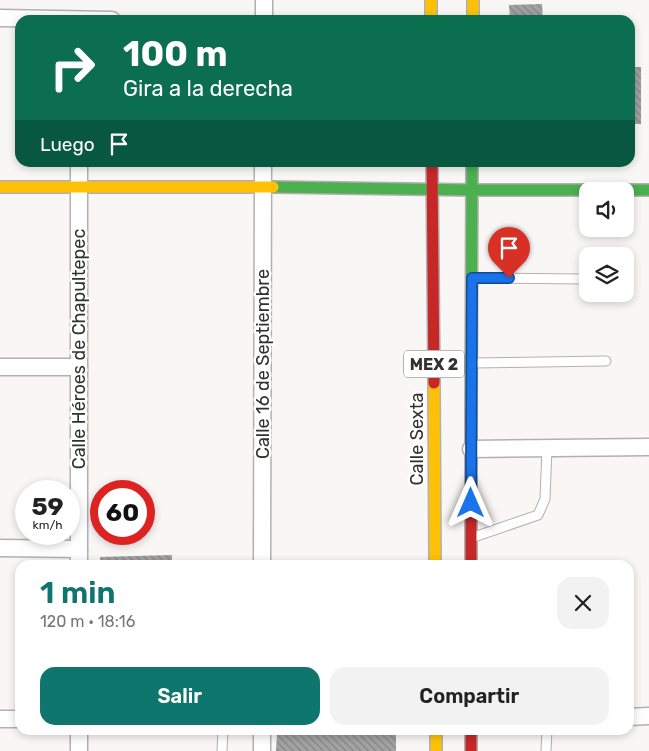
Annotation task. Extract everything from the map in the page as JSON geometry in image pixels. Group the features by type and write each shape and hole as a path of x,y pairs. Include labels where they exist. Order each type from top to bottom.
{"main road":[{"path":"431,0 432,15"},
{"path":"473,0 473,15"},
{"name":"Calle Sexta","path":"432,167 435,560"},
{"name":"MEX 2","path":"471,560 472,167"},
{"path":"0,187 649,190"},
{"path":"436,735 436,751"},
{"path":"471,735 471,751"}],"street":[{"path":"264,0 264,15"},
{"path":"0,18 15,18"},
{"name":"Calle Héroes de Chapultepec","path":"79,167 79,557"},
{"name":"Calle 16 de Septiembre","path":"262,560 263,167"},
{"path":"0,367 79,367"},
{"path":"471,449 649,447"},
{"path":"0,548 79,557"},
{"path":"634,717 649,716"},
{"path":"0,719 15,719"},
{"path":"79,735 79,751"},
{"path":"262,735 262,751"}],"lane":[{"path":"472,278 579,279"},
{"path":"472,364 606,361"},
{"path":"471,538 538,515 546,499 547,448"},
{"path":"222,751 223,735"},
{"path":"546,751 547,735"}],"building":[{"path":"542,4 543,15 510,15 509,5"},
{"path":"635,67 641,67 641,124 635,124"},
{"path":"172,555 172,560 100,560 100,557"},
{"path":"277,735 396,735 396,751 276,751"}],"traffic: fast":[{"path":"471,411 472,167"},
{"path":"273,187 649,190"}],"traffic: slow":[{"path":"431,0 431,15"},
{"path":"473,0 473,15"},
{"path":"0,187 273,187"},
{"path":"434,383 435,560"},
{"path":"436,735 436,751"}],"traffic: jam":[{"path":"432,167 434,383"},
{"path":"471,411 471,560"},
{"path":"471,735 471,751"}],"route":[{"path":"471,503 472,278 509,278"}]}
